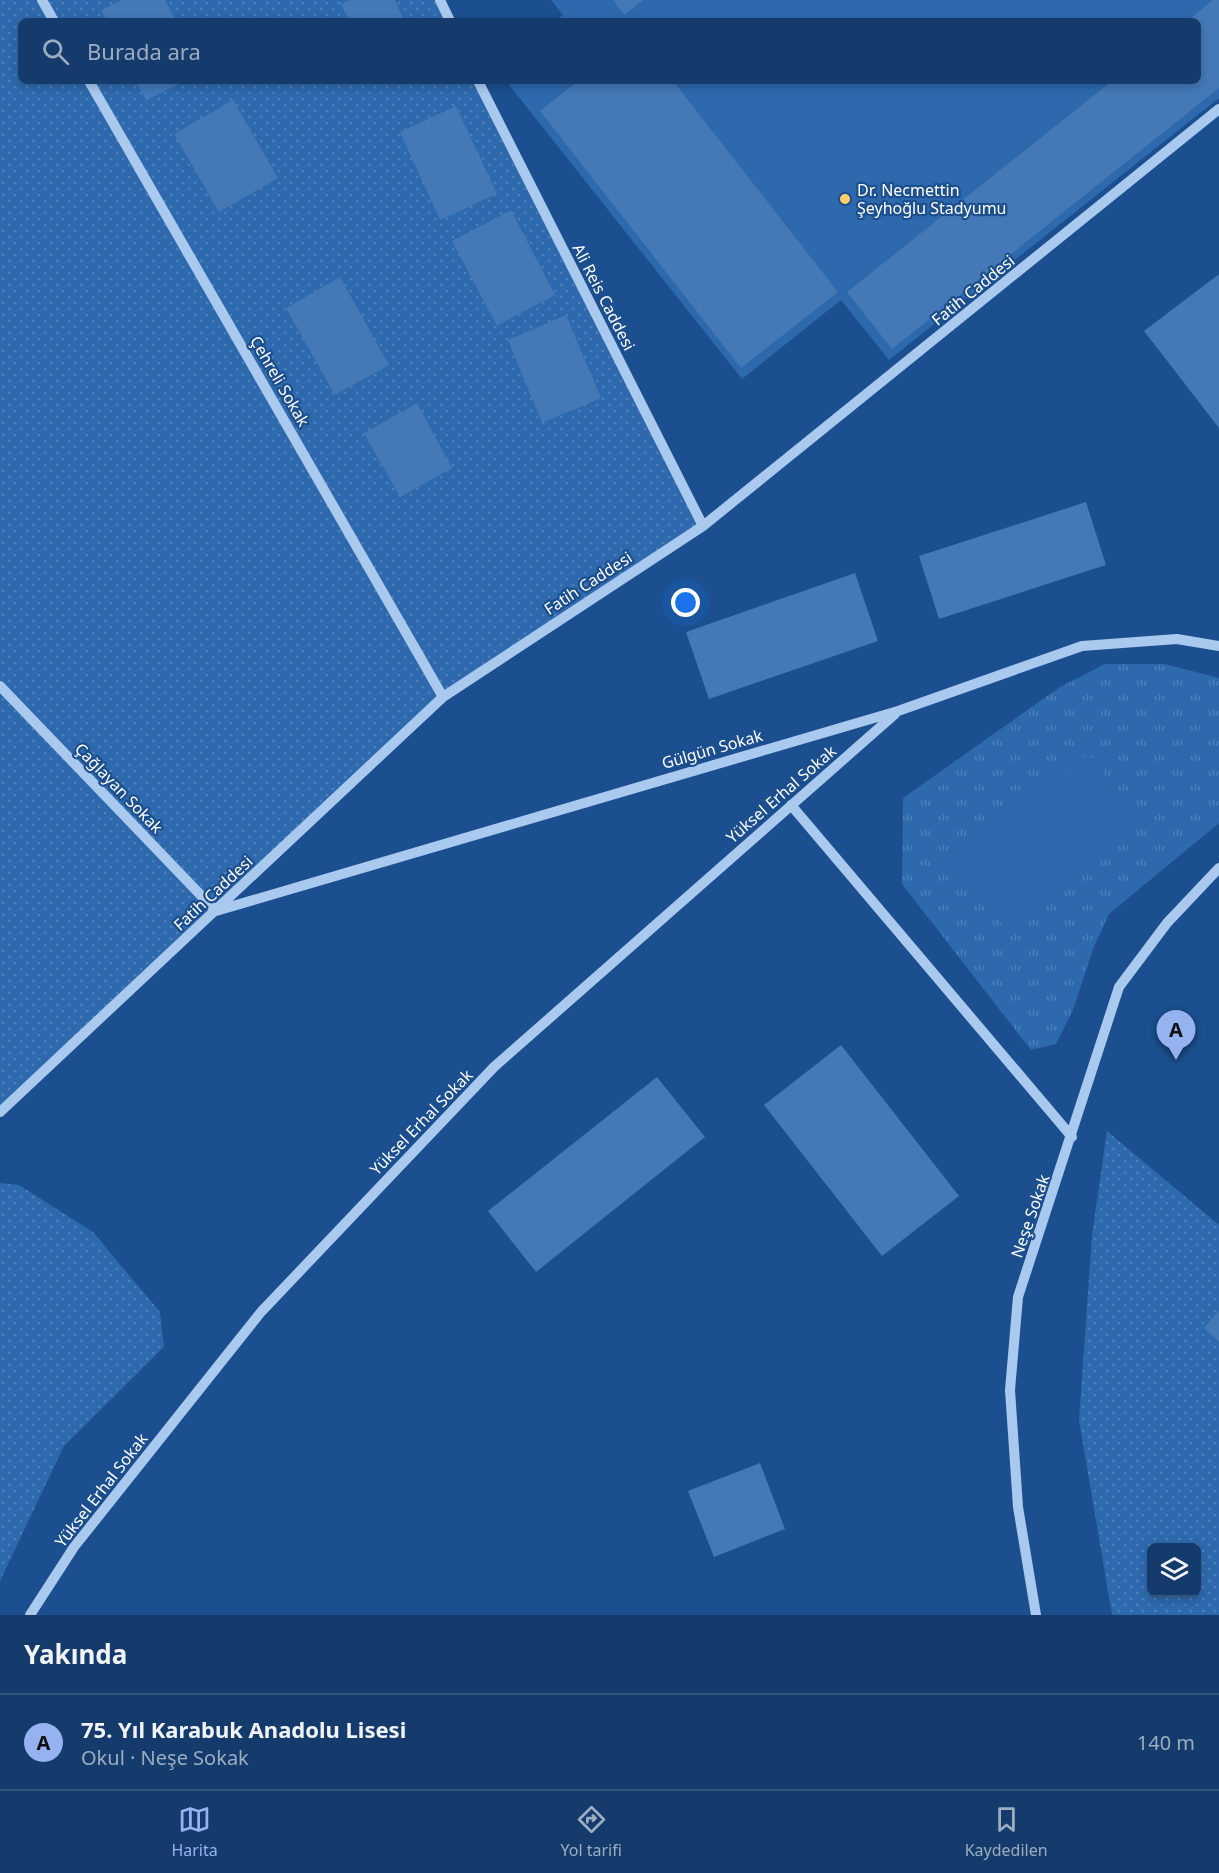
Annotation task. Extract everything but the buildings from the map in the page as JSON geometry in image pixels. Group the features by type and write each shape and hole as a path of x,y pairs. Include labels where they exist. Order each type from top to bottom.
{"street":[{"path":"42,0 52,18"},
{"path":"440,0 449,18"},
{"name":"Çehreli Sokak","path":"91,84 443,697"},
{"name":"Ali Reis Caddesi","path":"480,84 703,526"},
{"name":"Fatih Caddesi","path":"0,1112 443,697 703,526 1219,109"},
{"name":"Gülgün Sokak","path":"216,911 898,711 1082,646 1177,639 1219,646"},
{"name":"Çağlayan Sokak","path":"0,686 216,911"},
{"name":"Yüksel Erhal Sokak","path":"30,1615 74,1547 261,1312 494,1067 898,711"},
{"path":"791,806 1072,1137"},
{"name":"Neşe Sokak","path":"1036,1615 1018,1507 1010,1390 1018,1297 1119,987 1167,923 1219,868"}],"green space":[{"path":"0,0 440,0 449,18 18,18 18,84 480,84 703,526 443,697 0,1112"},
{"name":"Dr. Necmettin Şeyhoğlu Stadyumu","path":"551,0 1219,0 1219,98 889,360 841,300 742,379 508,84 1201,84 1201,18 559,18 563,15"},
{"path":"1105,664 1165,664 1219,678 1219,823 1109,914 1093,949 1073,1010 1056,1044 1031,1050 902,884 903,798 1060,687"},
{"path":"1088,754 1142,821 1005,929 952,861"},
{"path":"1107,1131 1219,1225 1219,1615 1112,1615 1079,1420 1092,1235"},
{"path":"0,1183 19,1185 93,1232 160,1312 164,1347 64,1446 0,1581"}],"place":[{"name":"Dr. Necmettin Şeyhoğlu Stadyumu","path":"845,199"},
{"name":"75. Yıl Karabuk Anadolu Lisesi","path":"1176,1060"}]}
